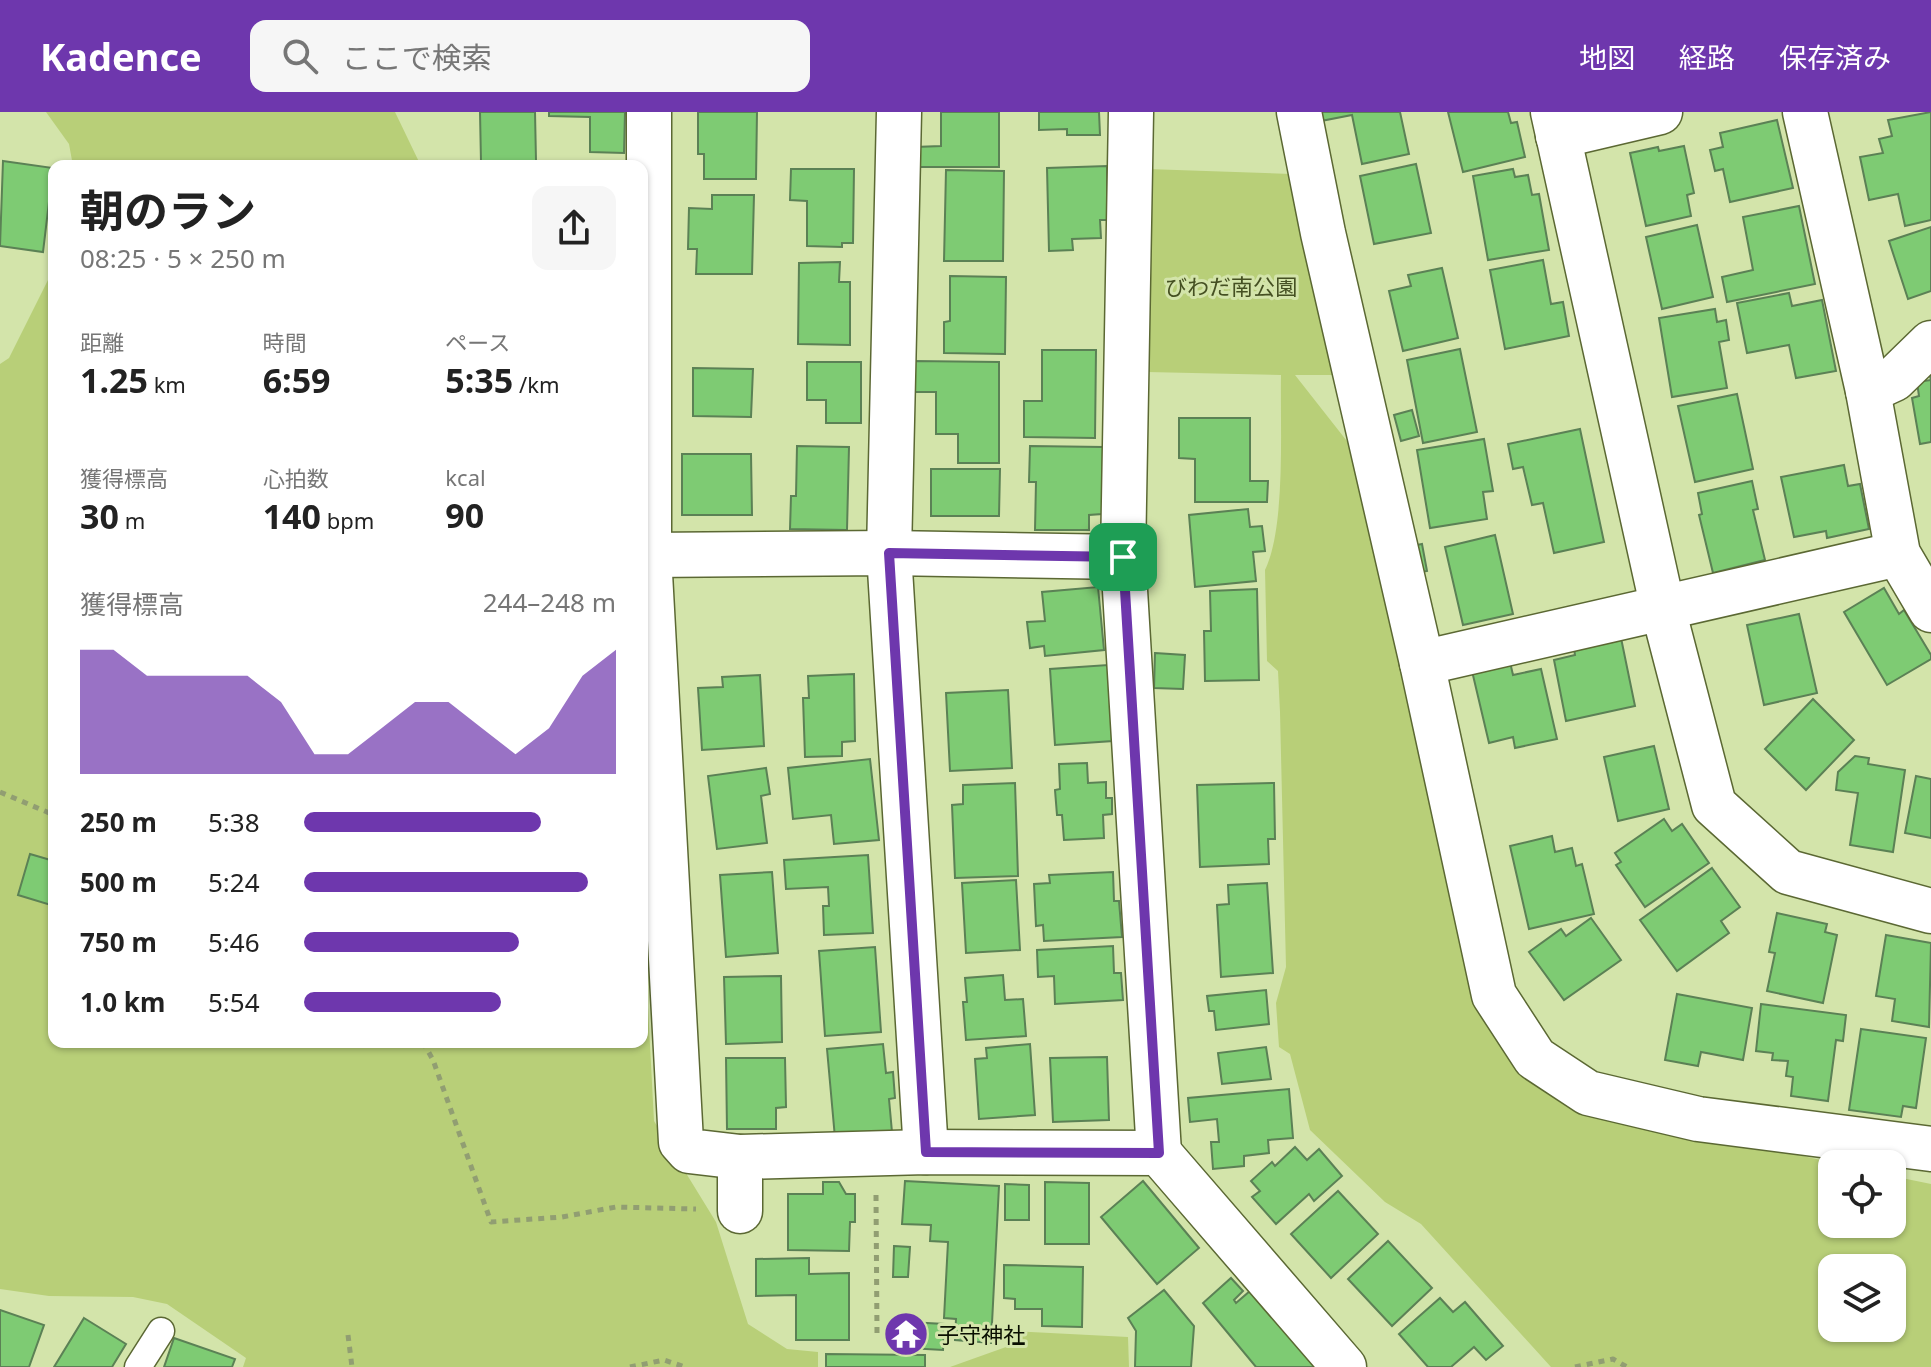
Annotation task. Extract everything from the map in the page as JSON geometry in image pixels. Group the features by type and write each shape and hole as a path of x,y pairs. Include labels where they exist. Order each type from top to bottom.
{"street":[{"path":"647,160 649,112"},
{"path":"899,112 889,553 926,1152"},
{"path":"1131,112 1123,557 1159,1153 1344,1367"},
{"path":"1299,112 1323,233 1422,663 1494,995 1535,1058 1588,1093 1698,1119 1931,1149"},
{"path":"1660,112 1555,124 1663,609 1714,805 1788,872 1931,911"},
{"path":"1805,112 1868,391 1898,554 1931,610"},
{"path":"1868,391 1894,379 1931,343"},
{"path":"648,520 681,1142 689,1151 740,1157 926,1152 1159,1153"},
{"path":"649,555 889,553 1123,557"},
{"path":"1422,663 1898,554"},
{"path":"740,1157 740,1211"}],"lane":[{"path":"138,1367 161,1331"}],"path":[{"path":"0,792 48,812"},
{"path":"426,1048 491,1222 562,1217 616,1207 740,1211"},
{"path":"876,1154 877,1334"},
{"path":"348,1335 352,1367"},
{"path":"1575,1367 1613,1359 1627,1367"},
{"path":"630,1367 664,1360 685,1367"}],"green space":[{"path":"46,112 395,112 418,160 72,160 69,144"},
{"name":"びわだ南公園","path":"1147,169 1291,174 1339,375 1295,375 1350,445 1411,706 1474,1000 1622,1116 1818,1159 1818,1238 1906,1238 1906,1179 1931,1184 1931,1367 1551,1367 1421,1224 1385,1202 1310,1130 1290,1054 1279,1047 1276,1003 1286,967 1280,712 1278,671 1267,661 1265,570 1272,551 1279,503 1281,375 1147,372"},
{"path":"48,280 48,1048 648,1048 648,1007 654,1121 716,1222 748,1324 787,1349 818,1352 818,1367 243,1367 246,1358 167,1304 133,1297 49,1296 0,1289 0,364 9,358"},
{"path":"1012,1331 1128,1337 1129,1367 950,1367 1006,1347"}],"building":[{"path":"480,112 535,112 536,160 481,160"},
{"path":"549,112 625,112 624,153 590,152 590,117 549,116"},
{"path":"698,112 757,112 756,179 704,179 704,154 698,154"},
{"path":"941,112 999,112 999,167 915,167 915,147 941,146"},
{"path":"1039,112 1099,112 1100,135 1067,135 1067,129 1039,130"},
{"path":"1319,112 1400,112 1409,154 1362,164 1352,115 1321,121"},
{"path":"1448,112 1508,112 1511,123 1517,122 1525,157 1463,172"},
{"path":"1931,112 1931,220 1905,226 1898,194 1869,200 1860,157 1883,153 1879,139 1892,136 1888,120"},
{"path":"1777,120 1793,188 1730,202 1723,169 1715,171 1710,150 1723,147 1720,133"},
{"path":"1684,146 1694,193 1687,195 1691,216 1646,226 1630,153"},
{"path":"3,161 48,167 48,210 43,252 0,246"},
{"path":"1416,164 1431,233 1374,244 1360,176"},
{"path":"1107,166 1107,220 1100,220 1101,238 1072,239 1073,250 1049,251 1047,168"},
{"path":"791,169 854,169 853,243 842,243 842,247 807,246 807,201 790,200"},
{"path":"1513,169 1515,177 1528,175 1532,195 1539,194 1549,250 1488,260 1473,176"},
{"path":"946,170 1004,171 1003,261 944,261"},
{"path":"712,195 754,195 752,274 696,274 697,249 688,249 689,208 712,209"},
{"path":"1799,206 1815,284 1727,302 1722,277 1753,270 1743,217"},
{"path":"1697,225 1713,297 1662,309 1646,237"},
{"path":"1931,227 1931,291 1908,299 1889,241"},
{"path":"1543,260 1551,304 1563,302 1569,336 1505,349 1490,270"},
{"path":"840,262 839,282 850,282 850,345 798,344 799,263"},
{"path":"1442,268 1458,338 1403,351 1389,291 1411,286 1408,275"},
{"path":"950,276 1006,277 1005,354 944,353 944,322 950,321"},
{"path":"1789,293 1792,306 1822,300 1836,371 1796,378 1789,345 1747,353 1737,303"},
{"path":"1715,309 1717,322 1726,320 1729,340 1719,342 1727,388 1672,397 1659,318"},
{"path":"1460,349 1477,432 1423,443 1407,360"},
{"path":"1042,350 1096,350 1095,438 1024,437 1024,401 1042,401"},
{"path":"913,361 999,362 999,463 958,463 958,434 936,434 936,392 913,392"},
{"path":"807,362 861,362 861,423 826,423 826,400 807,400"},
{"path":"693,368 753,369 751,417 693,416"},
{"path":"1931,380 1931,442 1920,444 1912,398 1919,396 1917,382"},
{"path":"1737,394 1753,469 1695,482 1678,406"},
{"path":"1412,410 1419,436 1401,441 1394,415"},
{"path":"1179,418 1250,418 1250,481 1268,481 1267,502 1195,502 1195,459 1179,458"},
{"path":"1580,429 1604,542 1554,553 1543,503 1532,505 1523,467 1513,469 1508,444"},
{"path":"1484,439 1493,491 1483,492 1487,519 1430,528 1417,450"},
{"path":"797,446 849,447 847,530 790,529 791,496 796,496"},
{"path":"1030,446 1103,447 1102,514 1089,515 1089,530 1035,530 1036,482 1029,482"},
{"path":"682,454 751,454 752,515 682,515"},
{"path":"1844,465 1848,486 1860,484 1869,529 1827,538 1826,531 1794,537 1781,477"},
{"path":"931,469 1000,469 999,516 931,516"},
{"path":"1752,481 1758,509 1753,510 1765,560 1713,573 1699,515 1702,514 1698,493"},
{"path":"1248,509 1250,527 1262,526 1265,551 1253,552 1256,581 1195,587 1189,515"},
{"path":"1495,535 1513,614 1463,625 1445,547"},
{"path":"1422,544 1427,571 1416,573 1412,546"},
{"path":"1098,587 1104,650 1045,656 1044,646 1030,648 1027,622 1045,621 1042,592"},
{"path":"1884,588 1899,614 1904,610 1931,655 1931,659 1887,685 1844,612"},
{"path":"1257,589 1259,680 1205,681 1204,631 1211,631 1210,591"},
{"path":"1799,614 1817,693 1764,705 1747,625"},
{"path":"1621,638 1635,706 1566,721 1554,660 1575,655 1574,648"},
{"path":"1155,653 1185,655 1183,689 1154,688"},
{"path":"1510,662 1513,675 1541,669 1557,739 1515,748 1513,737 1489,743 1472,671"},
{"path":"1108,665 1113,741 1055,745 1050,669"},
{"path":"854,674 855,741 842,742 842,756 805,757 803,698 809,698 808,676"},
{"path":"760,675 764,746 702,750 698,688 723,687 722,677"},
{"path":"1008,690 1012,768 950,771 946,693"},
{"path":"1813,699 1854,740 1806,790 1765,749"},
{"path":"1654,746 1669,809 1618,821 1604,757"},
{"path":"1855,756 1869,758 1868,764 1905,770 1893,852 1850,845 1858,793 1836,790 1838,772"},
{"path":"870,759 879,840 834,844 831,815 793,819 788,768"},
{"path":"1087,763 1088,783 1106,782 1106,798 1112,798 1112,814 1103,815 1104,838 1064,840 1062,815 1057,815 1055,790 1060,789 1059,764"},
{"path":"766,768 770,794 761,796 767,843 717,849 708,776"},
{"path":"1916,776 1931,779 1931,838 1905,833"},
{"path":"1015,783 1018,876 955,878 952,805 963,804 963,785"},
{"path":"1274,783 1275,839 1268,839 1269,864 1200,867 1197,785"},
{"path":"1664,819 1672,831 1682,824 1709,863 1645,907 1616,865 1621,862 1615,853"},
{"path":"1552,836 1555,852 1572,848 1576,866 1582,864 1594,914 1529,929 1510,846"},
{"path":"30,854 48,859 48,904 18,895"},
{"path":"868,855 873,933 824,935 823,906 829,906 828,887 786,889 784,860"},
{"path":"1712,868 1740,907 1721,921 1729,933 1677,971 1640,920"},
{"path":"772,872 778,953 726,957 720,875"},
{"path":"1113,872 1114,901 1119,901 1122,937 1044,941 1043,925 1036,926 1034,884 1050,883 1049,875"},
{"path":"1016,880 1020,950 966,953 962,883"},
{"path":"1267,883 1273,973 1221,977 1217,905 1229,904 1228,885"},
{"path":"1777,913 1827,924 1825,932 1837,935 1823,1003 1767,991 1775,953 1769,952"},
{"path":"1591,918 1621,960 1564,1000 1529,952 1561,929 1566,936"},
{"path":"1886,935 1931,943 1929,1027 1892,1021 1895,999 1876,996"},
{"path":"1113,946 1114,973 1121,973 1123,1000 1055,1004 1054,976 1038,977 1037,950"},
{"path":"875,947 881,1032 825,1036 819,951"},
{"path":"1003,975 1005,1000 1023,999 1026,1036 966,1040 965,978"},
{"path":"781,976 782,1042 726,1044 724,977"},
{"path":"1266,990 1269,1024 1216,1030 1214,1011 1209,1011 1207,996"},
{"path":"1677,994 1752,1008 1743,1060 1701,1052 1698,1066 1665,1060"},
{"path":"1761,1004 1846,1015 1843,1041 1836,1040 1828,1101 1791,1096 1793,1077 1786,1076 1788,1061 1772,1060 1773,1053 1756,1051"},
{"path":"1861,1029 1926,1038 1916,1108 1903,1106 1901,1117 1849,1110"},
{"path":"883,1044 886,1073 893,1072 895,1098 889,1099 892,1132 835,1138 827,1049"},
{"path":"1030,1044 1035,1115 979,1119 975,1059 987,1058 986,1048"},
{"path":"1266,1047 1271,1079 1222,1084 1218,1053"},
{"path":"1107,1057 1109,1120 1053,1122 1050,1058"},
{"path":"726,1058 785,1058 786,1107 776,1108 776,1129 727,1129"},
{"path":"1289,1089 1293,1138 1268,1140 1269,1153 1244,1156 1244,1166 1213,1169 1211,1142 1219,1142 1217,1119 1190,1122 1188,1098"},
{"path":"1295,1147 1307,1160 1319,1149 1342,1176 1314,1201 1309,1194 1276,1224 1252,1197 1260,1191 1251,1181 1272,1162 1275,1166"},
{"path":"905,1181 999,1186 991,1343 955,1340 956,1319 944,1318 948,1242 930,1241 931,1225 902,1224"},
{"path":"1143,1181 1199,1248 1157,1284 1101,1217"},
{"path":"823,1182 839,1182 846,1194 855,1194 855,1222 850,1222 849,1251 788,1250 788,1194 823,1194"},
{"path":"1045,1182 1089,1183 1089,1244 1045,1244"},
{"path":"1005,1184 1029,1185 1029,1220 1005,1220"},
{"path":"1338,1191 1378,1234 1331,1278 1291,1234"},
{"path":"1388,1241 1432,1288 1392,1326 1348,1279"},
{"path":"894,1246 910,1247 908,1277 893,1277"},
{"path":"809,1258 809,1274 849,1273 849,1340 796,1340 796,1295 756,1296 756,1259"},
{"path":"1004,1265 1083,1267 1082,1327 1042,1326 1042,1309 1015,1309 1015,1299 1004,1298"},
{"path":"1231,1278 1243,1291 1234,1300 1236,1303 1250,1291 1317,1367 1256,1367 1203,1303"},
{"path":"1164,1290 1194,1326 1191,1367 1135,1367 1136,1331 1128,1318"},
{"path":"1440,1298 1453,1312 1465,1302 1503,1346 1486,1360 1474,1347 1451,1367 1428,1367 1399,1334"},
{"path":"0,1310 44,1325 29,1367 0,1367"},
{"path":"84,1318 126,1344 112,1367 54,1367"},
{"path":"891,1321 944,1324 943,1350 890,1347"},
{"path":"174,1338 235,1359 232,1367 164,1367"},
{"path":"826,1354 925,1355 925,1367 826,1367"}],"place":[{"name":"子守神社","path":"906,1334"}],"route":[{"path":"889,553 1123,557 1159,1153 926,1152 889,553"}]}
